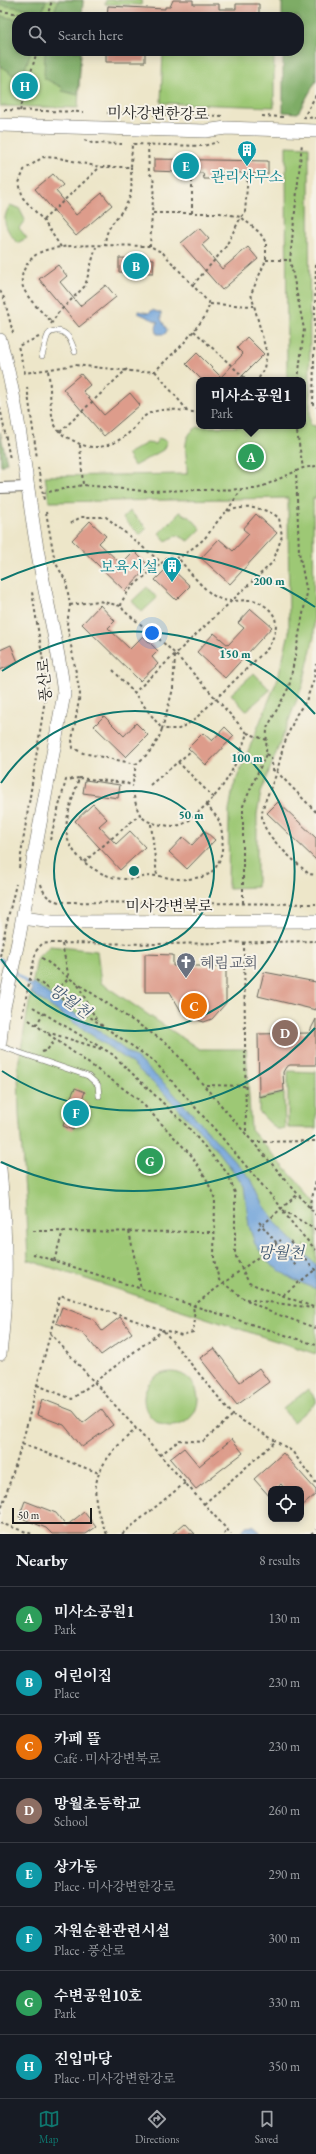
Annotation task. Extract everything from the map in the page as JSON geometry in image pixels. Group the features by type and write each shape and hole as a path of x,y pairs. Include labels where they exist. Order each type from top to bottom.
{"street":[{"name":"미사강변한강로","path":"0,125 205,131 226,128 316,131"},
{"name":"풍산로","path":"0,340 11,384 36,542 60,661 64,694 23,918 3,1012 0,1042"},
{"path":"0,488 27,487"},
{"name":"미사강변북로","path":"23,918 52,922 316,921"},
{"path":"0,1169 6,1282 0,1354"}],"lane":[{"path":"42,356 48,335 52,331 58,330 64,332 68,336 75,352"},
{"path":"0,1046 88,1076 98,1085 99,1096"}],"path":[{"path":"48,12 52,0"},
{"path":"0,11 12,13"},
{"path":"20,110 36,56"},
{"path":"316,95 304,117 316,118"},
{"path":"4,110 83,112"},
{"path":"107,113 124,113"},
{"path":"135,114 229,116"},
{"path":"261,116 284,117"},
{"path":"105,247 107,231 123,210 129,198 132,187 132,144 203,146 225,140"},
{"path":"298,377 304,329 290,260 302,143"},
{"path":"148,144 149,173 154,177 150,246"},
{"path":"61,247 43,220 23,198 19,183 24,170 43,157 59,158 100,168 131,167"},
{"path":"43,220 100,168"},
{"path":"192,172 192,212"},
{"path":"193,285 225,248 241,217 245,213 248,173"},
{"path":"153,212 220,213 241,217 260,233 266,243 266,260 251,294 267,354 264,368 260,377"},
{"path":"52,322 28,296 23,286 22,276 25,267 40,252 61,247 150,246 163,253 210,304 254,306"},
{"path":"49,328 58,313 85,286 96,247"},
{"path":"266,260 290,260"},
{"path":"316,264 313,396 313,404 316,407"},
{"path":"0,291 4,298 14,332"},
{"path":"41,336 18,346 25,373 48,371 75,365 127,369 140,372 155,371 172,356 194,331 204,318 210,304"},
{"path":"194,331 244,377"},
{"path":"60,432 127,369"},
{"path":"48,371 51,385 51,408 56,426 60,432 80,445 88,447 108,446 132,430 144,415 155,411 196,412"},
{"path":"155,371 187,411"},
{"path":"27,387 37,458"},
{"path":"0,406 10,459"},
{"path":"296,429 303,468"},
{"path":"80,445 83,485"},
{"path":"38,466 44,500"},
{"path":"43,493 83,485 144,491 257,489 303,468 316,466"},
{"path":"243,903 243,806 266,754 267,728 289,687 307,593 299,552 296,471"},
{"path":"179,558 204,539 227,511 241,490"},
{"path":"134,693 273,562 282,536 278,518 270,512 250,507 227,511"},
{"path":"46,512 55,562 66,581 70,605 67,624 80,694 72,740 73,748 91,755 136,764"},
{"path":"71,523 81,517 106,517 162,563"},
{"path":"162,729 179,729 189,723 216,697 268,648 275,635 277,623 271,610 261,603 252,600 218,598 194,576 179,558 169,556 127,593 122,600 121,606 124,611 175,655 202,685 216,697 247,733 267,741"},
{"path":"18,871 47,686 32,592"},
{"path":"70,605 99,602 121,606"},
{"path":"133,783 136,764 152,751 162,729 173,689 175,655"},
{"path":"316,664 314,679 306,701 296,715 289,729 277,772 263,809 263,823 268,833 301,867 309,874 316,875"},
{"path":"113,670 134,693 162,729"},
{"path":"132,792 139,814 145,821 151,824 172,827 185,824 214,798 233,773 247,733"},
{"path":"150,785 191,751"},
{"path":"266,754 271,757 273,770 277,772 316,812"},
{"path":"178,762 214,798"},
{"path":"79,778 68,819 68,841 84,862 98,871 124,879 157,876 178,880 203,876 219,863 222,829 217,817 206,805"},
{"path":"49,844 66,780 79,778 126,783 133,786"},
{"path":"84,862 139,814"},
{"path":"151,824 157,876"},
{"path":"42,878 41,884 44,893 49,899 59,902 316,904"},
{"path":"0,956 17,879"},
{"path":"22,1016 36,951 42,944 167,944 316,941"},
{"path":"244,942 246,1135"},
{"path":"62,944 69,978"},
{"path":"42,958 69,978 168,1044 206,1085 246,1135 316,1215"},
{"path":"54,992 69,978"},
{"path":"36,980 97,1020 154,1062 218,1133 282,1209 296,1228 316,1250"},
{"path":"78,984 97,1020"},
{"path":"33,1007 104,1050 138,1078 158,1100 187,1126 228,1174 235,1193 235,1255 250,1283 316,1308 243,1298"},
{"path":"36,1025 43,1014"},
{"path":"29,1020 139,1100 191,1155 206,1178 215,1199 214,1259 220,1280 243,1298 268,1311 316,1328"},
{"path":"44,1031 104,1050"},
{"path":"30,1056 47,1050 56,1039"},
{"path":"206,1085 246,1086"},
{"path":"252,1142 316,1141"},
{"path":"310,1208 316,1180"},
{"path":"258,1228 298,1194"},
{"path":"282,1209 316,1230"},
{"path":"259,1222 296,1266"},
{"path":"33,1231 214,1232"},
{"path":"54,1261 63,1231"},
{"path":"129,1231 141,1289"},
{"path":"193,1306 281,1240"},
{"path":"283,1295 316,1270 290,1241"},
{"path":"281,1258 300,1243"},
{"path":"33,1254 316,1345"},
{"path":"0,1512 22,1444 60,1295 162,1330 182,1335 193,1332 195,1320 193,1306"},
{"path":"37,1385 72,1399 162,1330"},
{"path":"162,1330 233,1415 292,1451 316,1483"},
{"path":"50,1333 231,1534"},
{"path":"160,1455 180,1440 202,1442 233,1415"},
{"path":"107,1534 101,1522 97,1504 96,1488 98,1473 105,1460 136,1429"},
{"path":"204,1504 276,1442"},
{"path":"22,1444 98,1473"},
{"path":"122,1534 185,1483"},
{"path":"0,1523 32,1534"},
{"path":"311,1534 316,1529"},
{"path":"224,1534 228,1530"}],"green space":[{"path":"0,0 83,0 82,12 12,12 12,56 81,56 78,108 0,106"},
{"path":"0,0 46,0 43,11 0,5"},
{"path":"58,0 83,0 82,12 54,12"},
{"path":"106,0 142,0 141,5 105,4"},
{"path":"282,0 316,0 316,81 298,113 283,112 283,56 304,56 304,12 282,12"},
{"path":"0,16 12,18 12,56 29,56 22,78 9,73 9,71 0,66"},
{"path":"45,56 81,56 78,95 62,91 63,88 44,78"},
{"path":"163,56 274,56 274,107 161,103"},
{"path":"286,146 309,147 310,425 316,426 316,498 313,498 314,636 303,684 261,792 257,814 257,887 228,888 229,811 233,788 278,678 289,633 288,498 49,502 45,476 187,474 186,441 188,436 196,428 306,429 306,377 287,377"},
{"path":"10,205 19,208 25,220 19,228 27,238 17,243 7,229 5,221 5,216"},
{"path":"0,432 7,462 1,466"},
{"path":"159,438 167,441 163,450 134,466 127,454 147,443 155,444"},
{"path":"130,511 147,528 140,535 123,518"},
{"path":"180,512 192,519 201,529 189,541 177,535 166,541 159,533"},
{"path":"147,587 157,598 142,612 132,601"},
{"path":"254,673 270,690 246,711 231,694"},
{"path":"50,946 97,951 101,983 199,1049 246,1049 251,1130 316,1203 316,1354 28,1260 25,1191 19,1114 18,1066 37,958"},
{"path":"288,1071 316,1072 316,1128 288,1128"},
{"path":"284,1093 285,1129 276,1129 259,1112 259,1099"},
{"path":"166,1372 176,1372 186,1376 194,1384 198,1394 198,1404 194,1414 186,1422 176,1426 166,1426 156,1422 148,1414 144,1404 144,1394 148,1384 156,1376"},
{"path":"308,1389 316,1399 316,1403 293,1422 283,1409"}],"water":[{"path":"152,310 161,313 161,319 167,330 165,334 157,334 156,327 158,322 138,313 138,311 149,313"},
{"name":"망월천","path":"33,983 136,1058 167,1086 251,1179 263,1204 278,1225 316,1265 316,1289 292,1279 270,1264 255,1244 249,1226 244,1186 219,1152 162,1091 129,1061 31,993"},
{"path":"253,1525 261,1534 242,1531 246,1526"}],"building":[{"path":"173,0 193,0 193,4 219,4 219,9 236,9 236,4 259,4 259,12 107,12 108,6 165,9 165,7 170,7"},
{"path":"106,56 145,56 145,62 106,62"},
{"path":"154,159 268,161 268,174 217,172 216,179 204,179 203,173 154,171"},
{"path":"53,174 63,185 56,191 76,215 102,193 112,205 76,236 35,189"},
{"path":"199,228 209,239 202,245 222,269 248,247 258,259 222,290 181,243"},
{"path":"119,258 154,259 153,273 119,272"},
{"path":"58,265 67,276 60,282 80,306 106,285 116,297 79,327 39,279"},
{"path":"247,337 264,354 241,377 221,377 243,354 237,348"},
{"path":"197,353 221,377 199,377 186,364"},
{"path":"81,374 90,385 83,391 104,415 130,393 140,405 104,436 63,389"},
{"path":"256,514 277,533 230,584 201,558 219,539 233,551 249,534 243,529"},
{"path":"90,521 106,536 99,543 121,564 134,551 149,566 125,591 72,540"},
{"name":"보육시설","path":"169,566 190,586 176,600 155,580"},
{"path":"100,605 115,621 108,628 130,649 143,636 158,651 152,657 158,664 140,681 82,624"},
{"path":"251,609 272,627 225,678 197,652 214,633 228,645 244,628 238,623"},
{"path":"11,645 18,662 0,670 0,650"},
{"path":"104,716 124,736 136,723 148,735 126,757 94,726"},
{"path":"225,727 234,736 206,765 188,748 203,733 212,741"},
{"path":"85,780 120,785 118,798 83,793"},
{"path":"278,802 316,838 316,860 267,813"},
{"path":"93,804 107,819 99,826 116,844 130,831 145,847 120,870 75,821"},
{"path":"205,831 215,840 187,869 169,852 183,837 192,845"},
{"name":"혜림교회","path":"145,954 173,955 173,966 226,966 226,1003 212,1019 204,1022 188,1017 181,1011 170,992 145,992"},
{"path":"264,972 316,982 316,1010 258,996"},
{"path":"316,1019 316,1065 290,1065 286,1067 283,1072 284,1091 259,1097 258,1034 309,1033"},
{"path":"75,1088 85,1092 81,1101 88,1103 84,1116 79,1114 73,1130 63,1126 68,1112 64,1111"},
{"path":"62,1307 93,1319 102,1331 120,1317 132,1333 101,1355 83,1333 56,1323"},
{"path":"214,1348 240,1382 259,1368 269,1382 237,1405 200,1358"},
{"path":"42,1399 73,1411 83,1423 101,1409 113,1425 82,1447 64,1425 37,1415"},
{"path":"232,1439 243,1453 196,1489 170,1459 184,1448 199,1466"},
{"path":"283,1453 316,1490 316,1494 304,1504 304,1486 283,1486 281,1484 279,1486 268,1486 268,1495 254,1479"},
{"path":"25,1501 56,1513 66,1526 84,1512 96,1527 86,1534 52,1534 46,1528 19,1517"},
{"path":"185,1523 195,1534 172,1534"}],"waterway":[{"name":"망월천","path":"0,959 10,967"},
{"name":"망월천","path":"15,972 35,990"}],"place":[{"name":"진입마당","path":"25,86"},
{"name":"상가동","path":"186,166"},
{"name":"관리사무소","path":"247,167"},
{"name":"어린이집","path":"136,266"},
{"name":"미사소공원1","path":"251,457"},
{"name":"보육시설","path":"172,583"},
{"name":"혜림교회","path":"186,979"},
{"name":"카페 뜰","path":"194,1006"},
{"name":"망월초등학교","path":"285,1033"},
{"name":"자원순환관련시설","path":"76,1113"},
{"name":"수변공원10호","path":"150,1161"}]}
